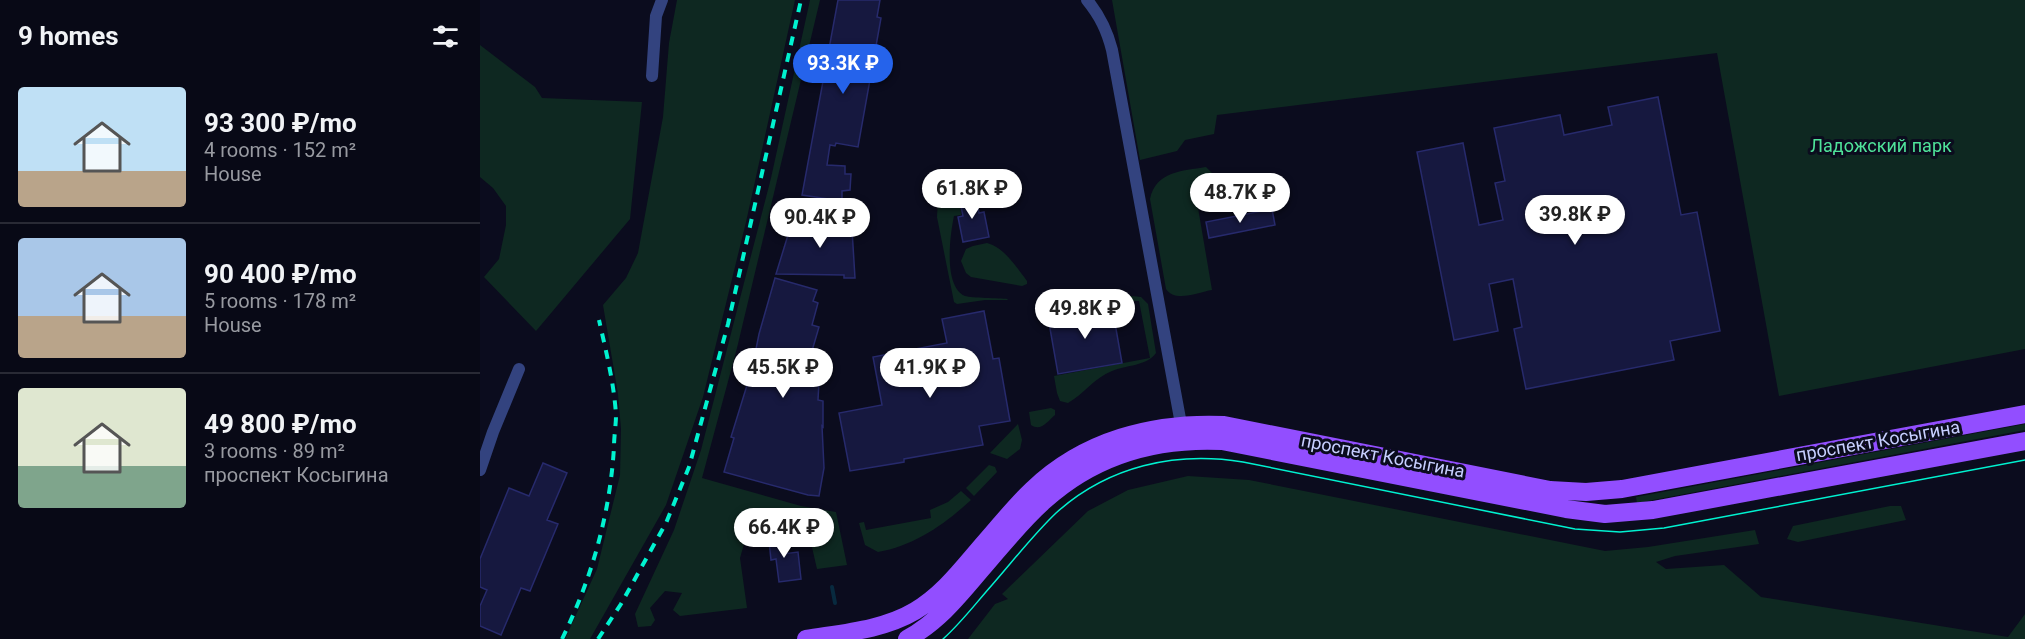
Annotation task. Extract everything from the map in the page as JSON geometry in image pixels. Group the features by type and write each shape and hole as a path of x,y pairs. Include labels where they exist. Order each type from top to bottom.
{"main road":[{"name":"проспект Косыгина","path":"806,639 881,625 909,615 941,592 1015,507 1053,472 1082,454 1146,429 1181,424 1249,428 1550,490 1587,492 1622,489 2025,414"},
{"name":"проспект Косыгина","path":"907,639 926,628 943,613 1027,518 1062,485 1104,460 1150,445 1198,440 1238,443 1566,509 1605,514 1653,510 2025,441"}],"street":[{"path":"652,76 656,16 662,0"},
{"path":"1086,0 1098,14 1106,29 1112,50 1181,424"},
{"path":"480,470 519,369"}],"green space":[{"path":"677,0 795,0 746,222 703,397 666,505 590,639 565,639 597,569 620,475 621,429 618,394 603,305 626,278 638,253 663,117 669,43"},
{"path":"810,0 820,0 737,348 702,478 801,506 836,512 847,565 817,569 805,517 752,516 740,558 747,608 680,616 673,610 682,593 665,591 650,608 655,620 651,626 638,627 635,614 674,530 701,450 771,178"},
{"name":"Ладожский парк","path":"1112,0 2025,0 2025,349 1779,396 1717,53 1217,115 1214,134 1185,140 1177,151 1140,160"},
{"path":"480,45 535,87 542,98 642,102 630,219 536,331 484,277 499,259 506,225 506,206 493,188 480,177"},
{"path":"1206,167 1213,174 1210,189 1196,196 1212,290 1188,296 1175,295 1166,289 1150,199 1158,183 1171,174"},
{"path":"958,181 961,215 954,216 950,247 953,282 965,296 1007,300 957,304 954,302 937,217 939,182"},
{"path":"987,243 1005,254 1027,284 1022,286 971,277 966,273 961,261 966,249"},
{"path":"1123,295 1141,297 1148,304 1156,353 1152,357 1142,363 1106,374 1068,403 1060,401 1054,376 1150,358 1139,301 1124,301"},
{"path":"1051,408 1055,410 1055,415 1047,423 1038,427 1031,425 1029,412"},
{"path":"1018,424 1022,440 1020,449 1007,459 990,453"},
{"path":"2025,424 2025,430 1637,503 1636,497"},
{"path":"989,465 995,467 997,472 974,496 966,488"},
{"path":"1188,476 1249,480 1605,551 1648,547 1755,530 1759,544 1675,556 1656,562 1666,569 1724,565 1761,597 2008,637 2025,614 2025,639 968,639 995,604 1008,599 1002,594 1088,511 1128,490"},
{"path":"961,491 971,500 928,533 904,545 878,552 865,545 859,523 864,522 866,530 931,518 930,510 948,502"},
{"path":"1890,506 1901,506 1906,520 1798,542 1787,539 1793,526"}],"building":[{"path":"838,0 880,0 877,17 881,18 858,147 836,143 835,146 830,145 827,165 845,166 845,174 851,174 850,190 842,191 842,201 802,195"},
{"path":"1658,97 1681,215 1697,212 1720,331 1670,341 1674,360 1526,389 1514,329 1522,327 1513,279 1489,284 1498,331 1454,340 1417,152 1463,143 1479,225 1503,220 1495,183 1505,181 1494,128 1560,115 1564,135 1612,125 1608,107"},
{"path":"975,194 979,213 984,212 989,237 963,242 958,217 963,216 959,197"},
{"path":"1272,209 1275,225 1209,238 1206,222"},
{"path":"837,213 851,213 855,278 844,278 844,275 776,274 792,222 803,225 805,219 814,222 837,221"},
{"path":"775,278 817,290 813,301 818,303 812,325 819,327 809,361 820,364 818,400 823,401 824,468 819,496 724,472 734,438 731,437 752,369"},
{"path":"1112,306 1122,363 1058,374 1048,317"},
{"path":"984,311 993,359 999,358 1010,421 979,426 983,445 850,471 839,413 882,405 873,357 947,343 942,319"},
{"path":"543,463 567,473 547,520 558,524 530,591 521,588 501,635 480,626 480,606 487,590 480,587 480,559 509,488 529,496"},
{"path":"780,530 783,554 798,552 801,579 779,582 776,559 771,560 768,531"}],"waterway":[{"path":"832,587 835,603"}],"tram line":[{"path":"943,639 1039,530 1076,497 1120,473 1168,461 1218,459 1243,462 1575,529 1620,532 1664,528 2025,460"}],"railway":[{"path":"598,639 621,604 666,523 689,467 728,324 801,0"},
{"path":"562,639 591,569 604,521 612,472 615,403 599,320"}]}
